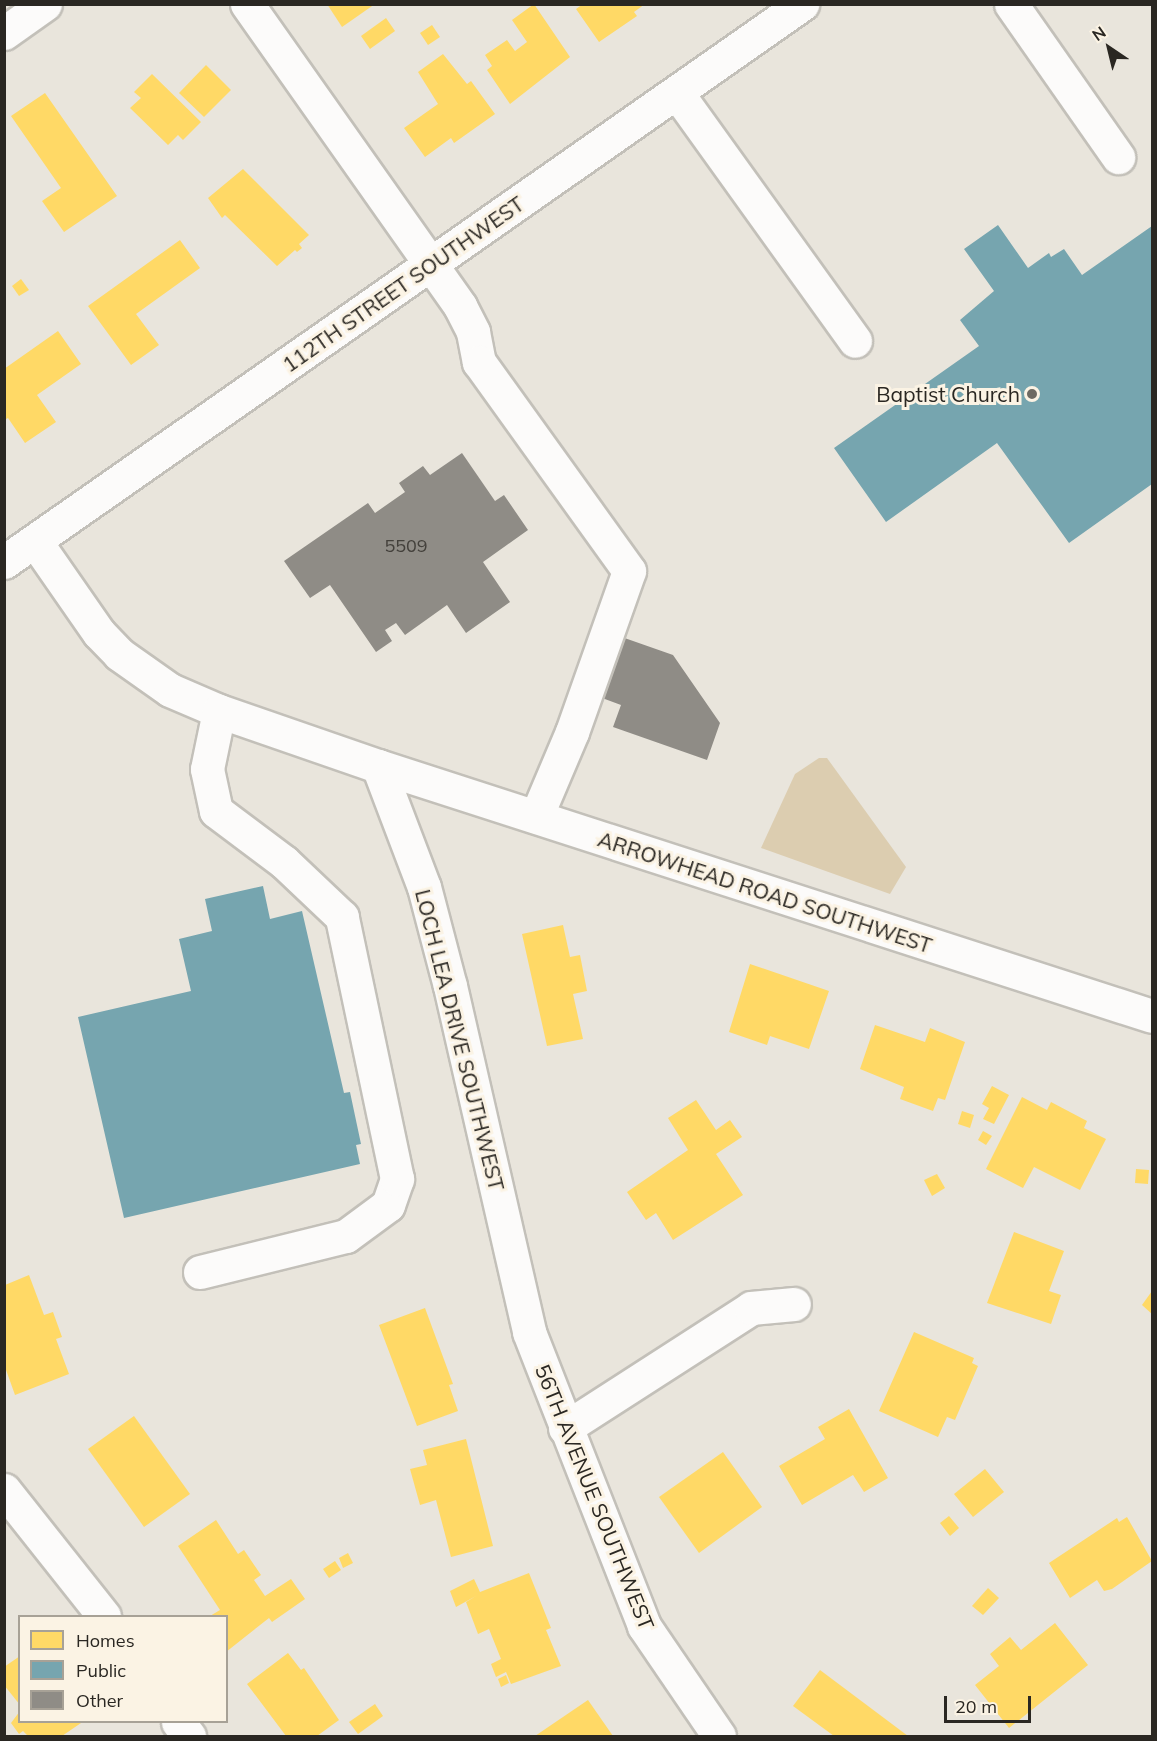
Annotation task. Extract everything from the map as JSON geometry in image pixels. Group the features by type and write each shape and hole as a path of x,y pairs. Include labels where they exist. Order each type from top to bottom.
{"street":[{"path":"247,4 467,319 479,362 629,571 536,817"},
{"name":"112TH STREET SOUTHWEST","path":"4,562 802,4"},
{"path":"1011,4 1118,158"},
{"path":"4,33 34,8"},
{"path":"677,93 855,340"},
{"path":"35,541 99,633 119,654 170,690 219,711 378,766"},
{"path":"200,1272 346,1236 388,1205 397,1179 342,917 284,862 216,811 207,769 219,711"},
{"name":"ARROWHEAD ROAD SOUTHWEST","path":"378,766 1152,1016"},
{"name":"LOCH LEA DRIVE SOUTHWEST","path":"378,766 424,887 439,942 516,1276"},
{"name":"56TH AVENUE SOUTHWEST","path":"516,1276 529,1332 644,1626 718,1737"},
{"path":"565,1428 751,1308 794,1304"},
{"path":"4,1490 102,1615"},
{"path":"179,1723 189,1737"}],"shaded area":[{"path":"819,758 827,758 906,867 890,894 761,848 795,774"}],"building: Homes":[{"path":"327,4 375,4 342,27"},
{"path":"534,4 570,57 510,104 487,70 492,66 485,55 507,40 515,51 527,42 512,20"},
{"path":"583,4 645,4 634,12 637,16 599,42 576,9"},
{"path":"386,18 395,31 370,49 361,36"},
{"path":"432,25 440,37 428,45 420,33"},
{"path":"443,54 467,84 471,81 495,114 454,143 451,138 425,157 404,128 438,104 418,72"},
{"path":"206,65 231,90 204,117 179,93"},
{"path":"152,74 201,122 183,140 178,135 168,145 130,108 141,98 134,92"},
{"path":"45,93 117,196 64,232 42,201 61,188 11,116"},
{"path":"243,169 309,235 299,244 302,248 297,252 295,250 277,266 225,215 222,218 208,198"},
{"path":"180,240 200,268 136,314 159,345 131,365 88,306"},
{"path":"21,279 29,290 19,296 12,286"},
{"path":"58,331 81,364 37,395 56,422 25,443 8,418 4,420 4,369"},
{"path":"563,925 570,957 580,955 587,991 573,994 583,1039 547,1046 522,934"},
{"path":"750,964 829,991 809,1049 770,1036 767,1045 729,1032"},
{"path":"875,1025 925,1042 930,1028 965,1042 945,1100 938,1098 933,1111 900,1099 904,1087 860,1069"},
{"path":"992,1086 1009,1095 994,1124 983,1119 989,1108 982,1104"},
{"path":"1022,1097 1047,1110 1051,1102 1087,1121 1084,1128 1106,1139 1080,1190 1034,1167 1023,1188 986,1169"},
{"path":"696,1100 716,1130 730,1120 742,1137 716,1154 743,1195 673,1240 656,1213 646,1220 627,1192 688,1150 668,1118"},
{"path":"962,1111 974,1115 970,1128 958,1124"},
{"path":"983,1131 992,1136 986,1145 978,1140"},
{"path":"1136,1169 1149,1170 1148,1184 1135,1183"},
{"path":"937,1174 945,1188 932,1196 924,1180"},
{"path":"1014,1232 1064,1251 1049,1291 1061,1295 1051,1324 987,1303"},
{"path":"29,1275 44,1315 53,1312 62,1337 56,1339 69,1374 15,1395 5,1367 5,1285"},
{"path":"1152,1291 1152,1314 1142,1305"},
{"path":"425,1308 453,1384 449,1385 458,1411 417,1426 379,1325"},
{"path":"914,1332 974,1358 972,1363 978,1366 955,1420 947,1417 938,1437 879,1411"},
{"path":"849,1409 888,1478 864,1492 853,1475 802,1505 779,1466 825,1439 818,1427"},
{"path":"134,1416 190,1494 144,1527 88,1449"},
{"path":"466,1439 493,1546 451,1557 436,1500 420,1505 410,1469 427,1465 423,1450"},
{"path":"723,1452 762,1507 699,1553 659,1497"},
{"path":"985,1469 1004,1492 973,1517 954,1494"},
{"path":"949,1516 959,1528 950,1536 940,1523"},
{"path":"1127,1517 1152,1561 1112,1589 1104,1591 1097,1580 1070,1598 1049,1563 1117,1518 1119,1522"},
{"path":"216,1520 238,1554 244,1550 261,1575 254,1580 265,1596 291,1579 305,1599 272,1622 269,1618 228,1650 228,1615 212,1615 220,1610 178,1546"},
{"path":"348,1553 353,1563 343,1568 339,1558"},
{"path":"335,1561 341,1570 329,1578 323,1569"},
{"path":"529,1573 551,1628 546,1630 561,1666 511,1684 506,1672 496,1677 491,1664 501,1659 489,1629 478,1634 466,1602 476,1596 456,1607 450,1591 474,1579 480,1592"},
{"path":"988,1588 999,1598 983,1615 972,1606"},
{"path":"1055,1623 1088,1665 1009,1728 975,1685 999,1666 990,1654 1010,1637 1021,1650"},
{"path":"288,1653 301,1670 304,1668 339,1720 317,1736 286,1736 247,1684"},
{"path":"18,1657 18,1702 4,1685 4,1667"},
{"path":"820,1670 908,1736 834,1736 793,1706"},
{"path":"506,1675 509,1683 501,1687 498,1679"},
{"path":"588,1700 613,1736 535,1736"},
{"path":"375,1704 383,1716 358,1734 349,1722"},
{"path":"18,1714 18,1723 81,1723 62,1736 28,1736 23,1731 19,1734 11,1723"}],"building: Public":[{"name":"Baptist Church","path":"998,225 1028,268 1049,253 1051,257 1064,249 1082,275 1152,226 1152,484 1069,543 997,443 886,522 834,448 979,346 960,320 994,291 964,249"},
{"path":"263,886 270,919 302,911 344,1093 350,1092 361,1144 356,1145 360,1164 124,1218 78,1017 191,991 179,939 212,931 205,899"}],"building: Other":[{"path":"462,453 495,501 504,495 528,530 483,562 510,602 466,633 447,605 405,635 396,623 385,630 392,641 376,652 330,585 310,598 284,561 368,503 375,513 405,492 399,483 423,466 430,475"},
{"path":"616,635 673,655 720,723 707,760 613,727 621,705 594,695"}],"place":[{"name":"Baptist Church","path":"1032,394"}]}
